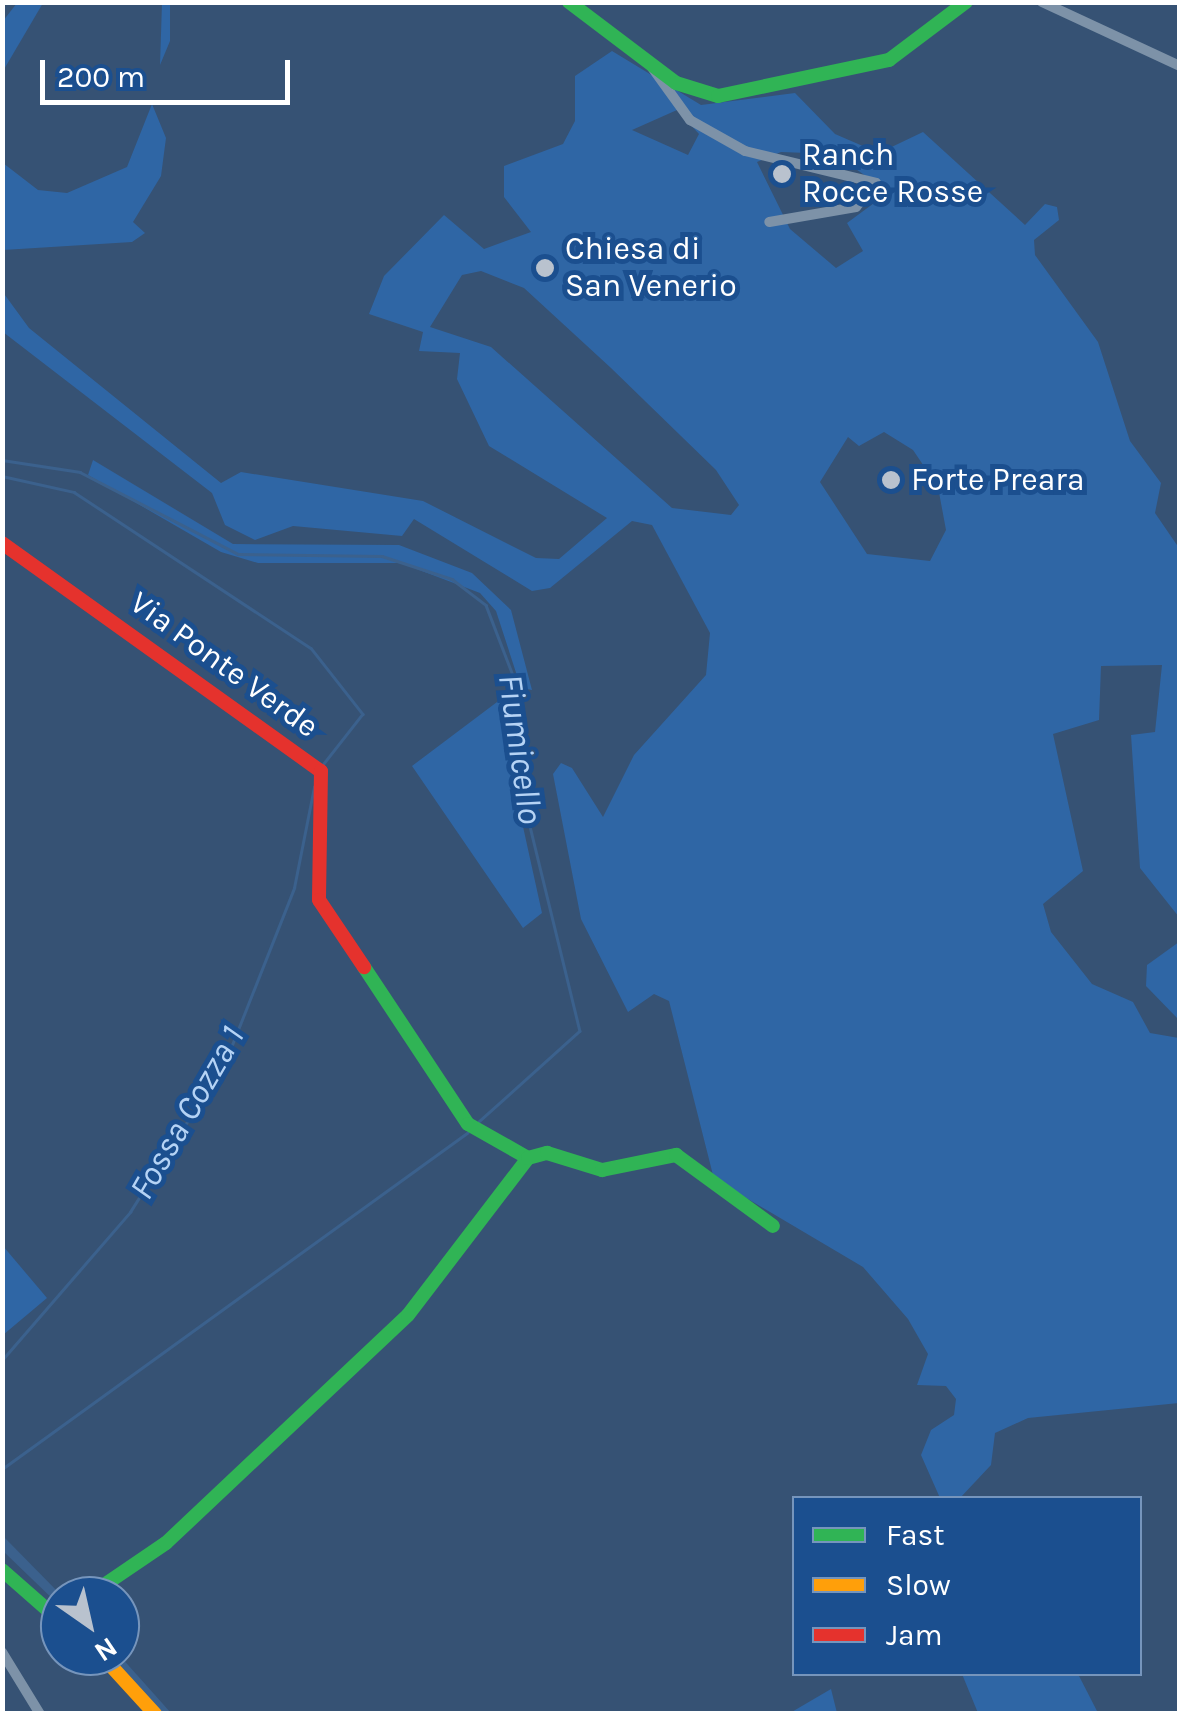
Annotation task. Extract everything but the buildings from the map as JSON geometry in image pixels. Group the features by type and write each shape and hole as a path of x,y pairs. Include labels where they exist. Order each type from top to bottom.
{"street":[{"path":"569,2 650,65 695,92 739,95 889,60 966,2"},
{"path":"1042,2 1180,66"},
{"path":"650,65 690,120 744,152 876,183 856,208 769,222"},
{"name":"Via Ponte Verde","path":"2,543 322,771 319,900 468,1124 528,1158 547,1153 596,1170 676,1155 773,1226"},
{"path":"117,1576 166,1543 408,1315 528,1158"},
{"path":"2,1570 40,1601"},
{"path":"2,1652 40,1714"},
{"path":"121,1676 156,1714"}],"shaded area":[{"path":"17,3 43,3 3,71 3,21"},
{"path":"162,3 170,3 170,41 160,65"},
{"path":"612,51 701,105 795,93 835,134 879,153 923,132 1025,225 1045,204 1057,207 1059,220 1034,240 1035,255 1098,342 1130,441 1161,483 1155,513 1179,548 1179,917 1140,868 1131,735 1155,732 1162,665 1101,666 1099,720 1053,734 1083,871 1043,904 1051,932 1092,984 1133,1002 1150,1033 1179,1038 1179,1403 1028,1418 995,1433 991,1465 962,1496 939,1496 921,1455 931,1430 954,1415 956,1399 946,1386 917,1385 928,1354 908,1319 863,1267 714,1179 669,1001 654,994 628,1012 581,919 553,774 561,763 572,768 603,817 634,755 706,675 710,633 652,525 632,521 550,588 532,591 414,519 402,536 293,526 255,540 225,525 212,493 3,332 2,291 29,328 221,483 241,472 423,501 536,558 559,559 607,518 489,446 457,379 460,353 419,351 423,332 369,314 384,276 444,215 484,249 531,232 504,197 504,166 563,144 575,121 575,76","holes":["677,110 699,134 688,155 632,130","781,152 834,154 889,192 847,223 863,251 836,268 790,229 757,162","481,271 524,288 716,470 739,505 731,515 672,508 491,347 430,327 462,275","884,432 913,450 938,487 946,530 930,561 867,554 820,482 848,437 859,446"]},
{"path":"152,104 166,138 161,176 133,222 145,233 132,242 3,250 3,163 38,190 67,193 127,167"},
{"path":"93,460 233,544 399,545 472,573 511,610 532,690 521,688 496,611 480,593 401,563 258,563 221,552 88,475"},
{"path":"517,687 522,822 542,913 523,928 412,766"},
{"path":"1179,942 1179,1020 1146,986 1147,965"},
{"path":"3,1246 47,1298 2,1335"},
{"path":"3,1536 42,1576 40,1587 3,1551"},
{"path":"128,1676 138,1676 171,1713 162,1713"},
{"path":"963,1676 1079,1676 1098,1713 978,1713"},
{"path":"831,1689 837,1713 790,1713"}],"waterway":[{"name":"Fiumicello","path":"2,460 80,472 238,554 382,556 452,579 486,605 516,683 528,818 580,1031 480,1121"},
{"name":"Fossa Cozza 1","path":"2,476 74,492 311,648 363,714 323,765"},
{"name":"Fossa Cozza 1","path":"2,1360 130,1212 226,1060 294,888 314,787"},
{"name":"Fiumicello","path":"2,1469 467,1133"}],"traffic: fast":[{"path":"569,2 676,83 718,96 889,60 966,2"},
{"path":"364,967 468,1124 528,1158"},
{"path":"117,1576 166,1543 408,1315 528,1158 547,1153 602,1170 676,1155 773,1226"},
{"path":"2,1570 40,1603"}],"traffic: slow":[{"path":"120,1676 155,1714"}],"traffic: jam":[{"path":"2,543 321,771 319,900 364,967"}],"place":[{"name":"Ranch Rocce Rosse","path":"782,174"},
{"name":"Chiesa di San Venerio","path":"545,268"},
{"name":"Forte Preara","path":"891,480"}]}
